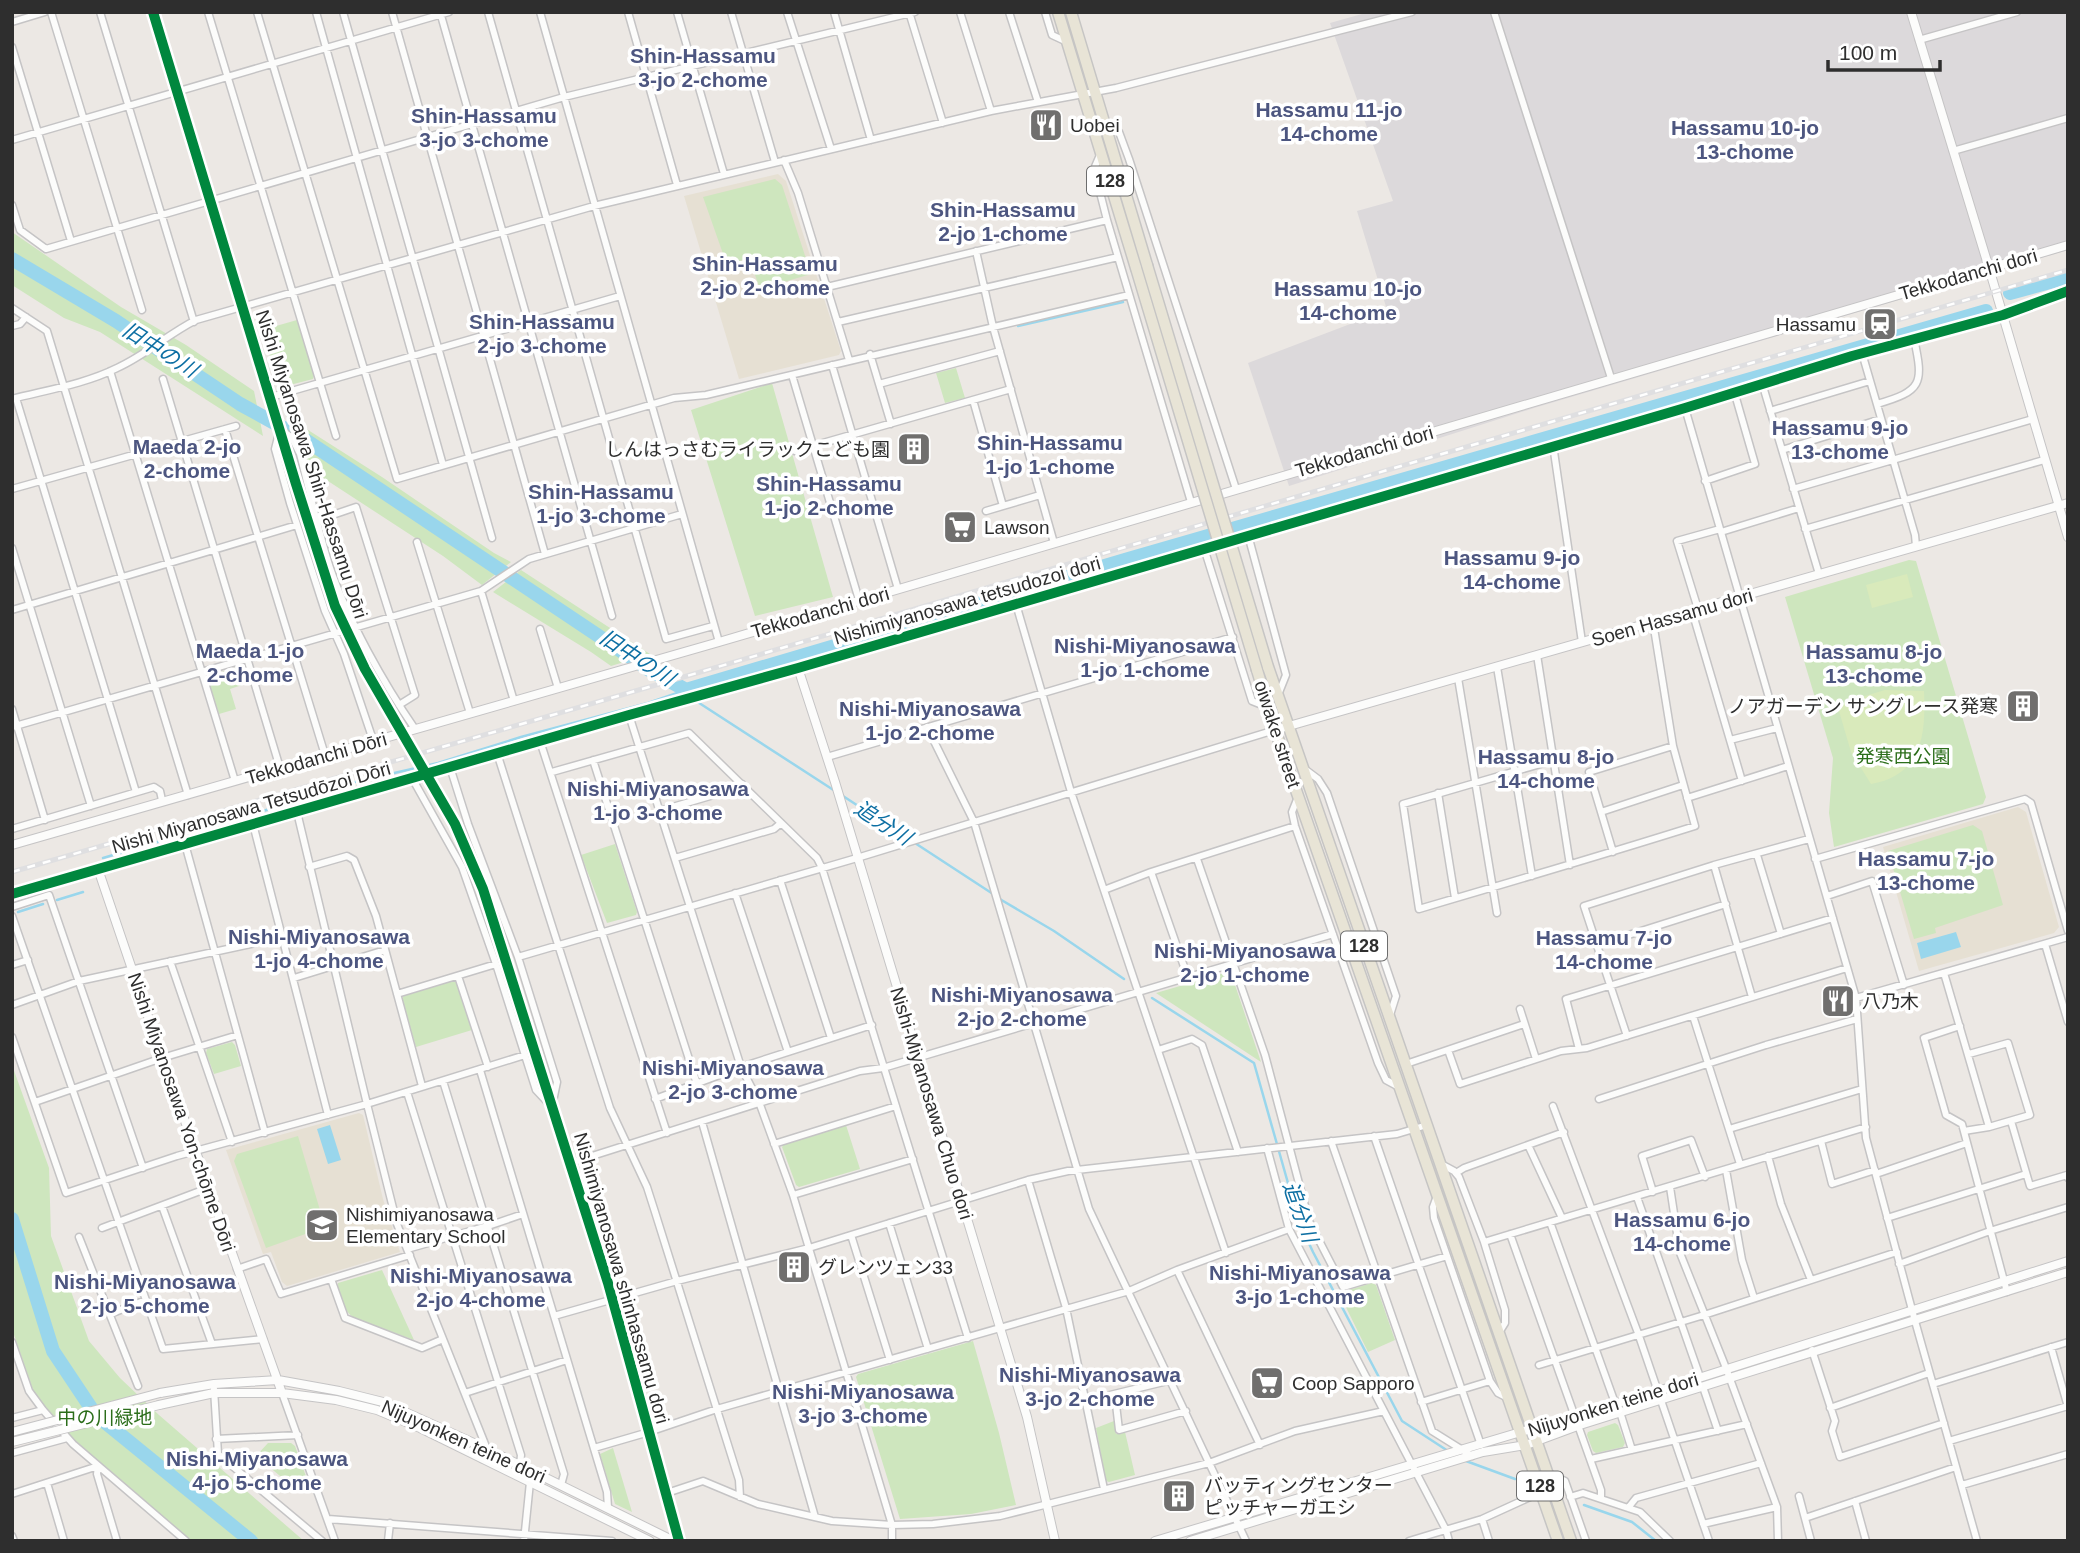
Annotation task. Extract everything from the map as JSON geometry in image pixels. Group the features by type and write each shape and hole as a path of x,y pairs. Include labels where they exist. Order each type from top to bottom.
{"main road":[{"name":"128","path":"1058,12 1067,42 1103,119 1142,266"},
{"name":"128","path":"1074,14 1101,154 1142,266"},
{"name":"oiwake street","path":"1142,266 1262,668 1275,730 1438,1195"},
{"name":"oiwake street","path":"1262,668 1278,697 1441,1164"},
{"name":"128","path":"1441,1164 1571,1541"},
{"name":"128","path":"1438,1195 1558,1541"}],"street":[{"path":"12,22 45,12"},
{"path":"51,12 142,310"},
{"path":"100,12 194,322"},
{"name":"Nishi Miyanosawa Shin-Hassamu Dōri","path":"153,12 335,606 365,669 455,824 483,889 527,1026"},
{"path":"208,12 336,436"},
{"path":"257,12 397,479 674,398 706,395 870,354 1129,295"},
{"path":"316,12 443,466"},
{"path":"343,12 492,538"},
{"path":"392,12 545,554"},
{"path":"12,140 449,12"},
{"path":"488,12 666,639 713,626"},
{"path":"540,12 719,642"},
{"path":"628,12 677,186"},
{"path":"677,12 724,174"},
{"path":"731,12 775,162"},
{"path":"787,12 831,149"},
{"path":"834,12 871,139"},
{"path":"960,12 991,111"},
{"path":"1010,12 1038,102"},
{"path":"1045,12 1052,35 1067,42"},
{"path":"136,792 14,399 110,371 145,353 169,334 194,322 594,206 991,111 1089,93 1412,12"},
{"path":"1494,12 1611,378"},
{"path":"1911,12 2068,537"},
{"path":"1919,40 2017,12"},
{"path":"440,13 612,616"},
{"path":"12,205 20,230 46,249 564,97 911,13 943,123"},
{"path":"12,47 71,241"},
{"path":"1953,151 2068,118"},
{"path":"1103,119 1119,132 1129,159 1236,489"},
{"path":"1101,154 1094,169 1107,220 1191,502"},
{"path":"784,160 798,193 849,360"},
{"path":"827,287 1107,220"},
{"name":"Tekkodanchi dori","path":"660,659 2068,245"},
{"path":"976,251 993,327 1054,543"},
{"path":"838,322 1118,257"},
{"path":"1278,697 1286,675 1248,536 1685,408 1734,391 2003,315 2068,291"},
{"path":"271,397 620,296"},
{"path":"12,308 47,331 188,794"},
{"path":"12,326 20,324 26,317"},
{"path":"1877,404 1900,397 1915,386 1920,376 1920,365 1914,339"},
{"path":"879,384 1000,351"},
{"path":"870,354 891,424"},
{"path":"1863,354 1916,546"},
{"path":"832,365 898,589"},
{"path":"110,371 235,781"},
{"path":"792,375 859,600"},
{"path":"163,379 280,768"},
{"path":"1770,411 1870,381"},
{"path":"1762,383 1819,574"},
{"path":"795,451 1011,389"},
{"path":"1705,481 1755,464 1734,391"},
{"path":"973,400 1003,506"},
{"path":"1685,408 1856,998 1866,1138 1977,1541"},
{"path":"1782,450 1881,419"},
{"path":"1793,489 2033,419"},
{"path":"12,489 236,426"},
{"path":"225,429 325,755"},
{"path":"373,740 297,526 275,449 280,429 292,438 298,449 330,569 356,626 415,729"},
{"path":"1553,445 1583,642"},
{"path":"1805,529 2044,460"},
{"path":"985,511 1040,495"},
{"name":"Soen Hassamu dori","path":"1275,730 2068,503"},
{"path":"318,520 356,507 415,695 399,705"},
{"path":"1742,781 1677,541 1799,508"},
{"path":"15,727 481,591 529,559 682,514"},
{"path":"12,610 297,526"},
{"name":"Nishimiyanosawa tetsudozoi dori","path":"695,696 1248,536"},
{"path":"417,542 470,713"},
{"path":"12,548 91,806"},
{"path":"1204,548 1252,701 1269,708"},
{"path":"481,591 514,701"},
{"path":"1016,604 1071,792 1226,1253"},
{"path":"1554,760 1402,804 1419,909 1695,826 1673,746 1653,622"},
{"path":"540,629 558,688"},
{"path":"827,757 1233,637"},
{"path":"1537,655 1570,865"},
{"name":"Tekkodanchi Dōri","path":"12,845 660,659"},
{"path":"1497,667 1532,876"},
{"name":"Nishi-Miyanosawa Chuo dori","path":"798,668 1027,1417 1055,1541"},
{"path":"1458,678 1497,913"},
{"name":"Nishi Miyanosawa Tetsudōzoi Dōri","path":"98,869 695,696"},
{"path":"12,709 15,727 46,820"},
{"path":"629,715 741,1067 758,1102 793,1195 892,1525 892,1541"},
{"path":"928,727 974,822 1089,1209 1246,1541"},
{"path":"1730,740 1777,728"},
{"path":"518,957 857,858 1275,730"},
{"path":"552,772 689,733 817,858 872,1025 968,1338"},
{"path":"540,741 667,1133"},
{"path":"1613,852 1589,772 1673,746"},
{"path":"497,753 610,1108 647,1187 739,1480 740,1497"},
{"path":"593,760 697,1084"},
{"path":"1687,798 1788,766"},
{"path":"450,767 468,824 518,957 557,1082 552,1108"},
{"path":"412,778 462,867 536,1090 552,1108"},
{"path":"659,811 734,789 742,784"},
{"path":"1601,811 1683,785"},
{"path":"12,829 154,787 160,791 162,800"},
{"path":"1438,793 1455,898"},
{"path":"1298,796 1292,812 1295,826 1378,1063 1386,1080 1401,1087"},
{"path":"1815,859 2025,799 2031,803 2068,934 2045,944 1856,998"},
{"path":"297,812 397,1224 487,1449 482,1459"},
{"path":"675,858 774,829 781,823"},
{"path":"253,824 328,1115"},
{"path":"1104,890 1151,872 1295,826"},
{"path":"1627,1036 1584,906 1714,865 1809,839"},
{"path":"185,844 265,1133"},
{"path":"1757,855 1781,934"},
{"path":"309,867 347,856 354,860 376,916 422,1086"},
{"path":"1197,859 1265,1055 1309,1221 1343,1287 1447,1256"},
{"path":"1714,865 1752,997"},
{"path":"12,894 98,869"},
{"name":"Nishi Miyanosawa Yon-chōme Dōri","path":"98,869 162,1058 282,1393"},
{"path":"1151,872 1188,978"},
{"path":"780,880 831,1038"},
{"path":"1827,896 1872,881 1904,985"},
{"path":"735,894 788,1052"},
{"path":"12,907 49,895 143,1168"},
{"path":"1597,945 1726,904"},
{"path":"12,916 163,1349 263,1339"},
{"path":"1579,1049 1566,999 1833,918"},
{"path":"570,1163 860,1071 883,1068 918,1058 1333,934"},
{"path":"12,1005 79,981 282,937"},
{"path":"2045,944 2068,1022"},
{"path":"294,978 385,950"},
{"path":"12,965 28,960"},
{"path":"170,961 232,1142"},
{"path":"397,994 496,964"},
{"path":"1448,1050 1460,1084 1536,1059 1627,1036 1847,968"},
{"path":"1944,973 1989,1127"},
{"path":"458,976 488,1067"},
{"path":"1520,1009 1536,1059"},
{"path":"1693,1016 1740,1164"},
{"path":"1599,1099 1708,1063 1857,1019"},
{"path":"1406,1064 1524,1024"},
{"path":"655,1099 741,1067 872,1025"},
{"name":"Nishimiyanosawa shinhassamu dori","path":"527,1026 613,1300 679,1541"},
{"path":"1960,1026 1924,1038 1946,1115 1962,1124 2002,1282 2007,1292"},
{"path":"35,1102 238,1035"},
{"path":"12,1037 66,1193 195,1151 366,1104 525,1055"},
{"path":"1158,1050 1192,1039 1202,1045 1238,1152"},
{"path":"1964,1131 2030,1115 2008,1043 1969,1055"},
{"path":"480,1070 607,1492 607,1508"},
{"path":"443,1081 564,1474 561,1485"},
{"path":"1728,1129 1863,1089"},
{"path":"407,1092 521,1455 520,1465"},
{"path":"774,1144 896,1106"},
{"path":"1553,1106 1638,1333 1709,1541"},
{"path":"2011,1121 2029,1186 2067,1175 2068,1178"},
{"path":"702,1122 815,1517"},
{"path":"554,1316 677,1281 809,1248 1028,1180 1079,1170 1397,1134 1427,1125"},
{"path":"1484,1242 1866,1127"},
{"path":"1456,1173 1564,1132"},
{"path":"1374,1136 1482,1448"},
{"path":"1653,1192 1642,1156 1691,1140 1705,1177"},
{"path":"1331,1141 1432,1432 1458,1451 1470,1456"},
{"path":"1821,1141 1832,1184 1967,1143"},
{"path":"1528,1145 1562,1218"},
{"path":"1270,1148 1289,1229 1446,1530 1449,1541"},
{"path":"1768,1156 1781,1204 1811,1280"},
{"path":"793,1195 912,1158"},
{"path":"1441,1164 1456,1173 1484,1242 1505,1310 1505,1323 1500,1331"},
{"path":"1726,1170 1742,1259 1754,1298"},
{"path":"1887,1218 2026,1174"},
{"path":"1028,1180 1066,1308 1104,1489"},
{"path":"102,1228 208,1188"},
{"path":"1670,1188 1680,1253 1730,1378 1777,1507 1777,1541"},
{"path":"1438,1195 1433,1207 1490,1381 1498,1393 1510,1398"},
{"path":"1637,1197 1700,1377"},
{"path":"162,1206 212,1344"},
{"path":"1899,1264 1990,1231 2068,1207"},
{"path":"237,1269 266,1259 281,1294 523,1214"},
{"path":"1550,1222 1615,1403"},
{"path":"889,1223 928,1349"},
{"path":"594,1448 717,1409 1129,1291 1177,1270 1289,1229"},
{"path":"1510,1234 1580,1425 1601,1490 1601,1499"},
{"path":"851,1235 890,1360"},
{"path":"79,1237 138,1386"},
{"path":"1539,1365 1897,1252"},
{"name":"Nijuyonken teine dori","path":"1156,1541 1234,1517 1414,1469 1452,1462 1521,1432 2068,1261"},
{"path":"1177,1270 1260,1445"},
{"name":"Nijuyonken teine dori","path":"1190,1541 1414,1469 1421,1462 1458,1451 1526,1445 1620,1412 2068,1272"},
{"path":"331,1279 345,1318 422,1348 443,1339"},
{"path":"110,1314 146,1300"},
{"path":"12,1342 29,1391 67,1438 186,1541"},
{"path":"1808,1342 1835,1422 1832,1431 1840,1457 1944,1423"},
{"path":"1933,1384 2068,1342"},
{"path":"1949,1441 2068,1406 2051,1347"},
{"path":"465,1392 567,1360"},
{"path":"1830,1408 1929,1373"},
{"name":"Nijuyonken teine dori","path":"12,1432 160,1393 278,1380 383,1402 487,1449 674,1541"},
{"path":"1086,1401 1171,1381"},
{"path":"1421,1402 1490,1381"},
{"path":"1703,1387 1718,1431"},
{"path":"214,1388 218,1454 322,1541"},
{"name":"Nijuyonken teine dori","path":"12,1442 159,1405 214,1388 336,1400 377,1410 420,1428 650,1541"},
{"path":"282,1393 335,1541"},
{"path":"1115,1395 1119,1430 1186,1411"},
{"path":"12,1418 43,1410"},
{"path":"667,1493 704,1481 740,1497 815,1517 892,1525 969,1520 1048,1504 1209,1463 1295,1431 1384,1410"},
{"path":"1620,1412 1633,1450"},
{"path":"1591,1459 1747,1424"},
{"path":"216,1439 298,1435"},
{"path":"12,1453 67,1438"},
{"path":"1962,1485 2068,1454"},
{"path":"1628,1508 1636,1498 1761,1463"},
{"path":"12,1494 98,1466"},
{"path":"98,1466 97,1474 117,1541"},
{"path":"1805,1518 1956,1467"},
{"path":"1548,1473 1565,1481 1586,1541"},
{"path":"524,1537 530,1482"},
{"path":"47,1483 64,1541"},
{"path":"1409,1541 1482,1519 1541,1492"},
{"path":"1570,1497 1583,1493 1640,1512 1670,1541"},
{"path":"1798,1496 1811,1541"},
{"path":"1855,1502 1866,1541"},
{"path":"1703,1524 1777,1507"},
{"path":"328,1519 524,1537 612,1541"},
{"path":"1482,1519 1489,1541"},
{"path":"388,1541 390,1523"},
{"path":"1550,1541 1553,1528"}],"shaded area":[{"path":"1369,12 2068,12 2068,250 1534,408 1289,486 1248,363 1387,310 1357,211 1393,201 1330,23"},
{"path":"778,174 786,181 841,351 839,355 739,379 684,196"},
{"path":"2018,807 2026,812 2059,927 2054,933 1919,971 1883,847"},
{"name":"Nishimiyanosawa Elementary School","path":"359,1113 363,1115 383,1199 400,1252 287,1286 282,1282 271,1252 263,1254 226,1150"}],"green space":[{"path":"775,179 782,185 811,274 760,289 749,258 727,265 703,197"},
{"path":"12,232 121,307 186,345 254,391 263,436 100,332 64,318 12,285"},
{"path":"297,320 314,376 313,379 282,387 279,386 262,330"},
{"path":"956,368 965,398 945,403 936,373"},
{"path":"772,383 833,597 755,616 691,410"},
{"path":"286,416 511,562 482,585 443,556 308,468 303,448"},
{"name":"発寒西公園","path":"1909,560 1916,561 1986,797 1983,804 1834,847 1829,813 1833,758 1785,597"},
{"path":"521,570 650,654 611,666 493,592"},
{"path":"1907,574 1913,597 1872,608 1866,585"},
{"path":"243,665 248,683 230,689 236,709 219,714 207,677"},
{"path":"1885,690 1924,691 1922,737 1911,762 1901,772 1871,784 1851,752 1839,711 1845,702"},
{"path":"1973,825 1982,831 2003,905 1935,928 1936,933 1914,939 1888,851"},
{"path":"615,844 637,912 636,915 607,923 581,855"},
{"path":"1231,973 1261,1062 1156,993"},
{"path":"453,980 472,1030 416,1047 402,999 404,995"},
{"path":"232,1042 241,1066 214,1074 207,1049"},
{"name":"中の川緑地","path":"12,1065 49,1168 51,1236 89,1341 120,1378 159,1415 304,1541 192,1541 75,1442 34,1393 12,1329"},
{"path":"846,1125 860,1169 799,1187 796,1185 782,1147 785,1143"},
{"path":"298,1136 325,1227 266,1248 234,1161 237,1154"},
{"path":"382,1270 414,1340 354,1318 342,1303 338,1283"},
{"path":"1372,1283 1376,1285 1395,1340 1368,1352 1339,1293"},
{"path":"973,1341 1016,1505 971,1514 900,1519 856,1377 858,1374"},
{"path":"1114,1421 1116,1434 1125,1432 1135,1475 1109,1482 1106,1481 1096,1428"},
{"path":"1615,1423 1625,1443 1623,1447 1596,1453 1593,1451 1588,1432"},
{"path":"268,1443 291,1443 295,1446 307,1479 297,1490 256,1456"},
{"path":"613,1448 632,1512 615,1504 600,1454"}],"water":[{"path":"1956,932 1961,947 1921,959 1917,943"},
{"path":"330,1125 341,1160 328,1164 317,1129"}],"waterway":[{"name":"旧中の川","path":"12,259 116,321 240,404 307,441 648,669 686,690 1986,311"},
{"name":"旧中の川","path":"2010,293 2068,277"},
{"path":"1018,326 1123,302"},
{"path":"103,858 346,784 438,763 686,690"},
{"name":"追分川","path":"693,699 835,791"},
{"name":"追分川","path":"843,796 993,894"},
{"path":"57,900 83,892"},
{"name":"追分川","path":"998,898 1054,931 1124,979"},
{"path":"18,912 43,904"},
{"name":"追分川","path":"1152,998 1254,1063 1299,1222 1313,1252 1402,1421 1448,1451"},
{"path":"12,1219 53,1351 95,1414 251,1541"},
{"name":"追分川","path":"1466,1461 1515,1479"},
{"name":"追分川","path":"1523,1482 1530,1485"},
{"name":"追分川","path":"1584,1505 1632,1522 1656,1541"}],"railway":[{"path":"12,872 2068,270"}],"cycle path":[{"path":"153,12 335,606 365,669 455,824 483,889 608,1283 679,1541"},
{"path":"12,894 798,668 1685,408 1852,356 2003,315 2068,291"}],"place":[{"name":"Uobei","path":"1046,125"},
{"name":"Hassamu","path":"1880,324"},
{"name":"しんはっさむライラックこども園","path":"914,449"},
{"name":"Lawson","path":"960,527"},
{"name":"ノアガーデン サングレース発寒","path":"2023,706"},
{"name":"八乃木","path":"1838,1001"},
{"name":"Nishimiyanosawa Elementary School","path":"322,1225"},
{"name":"グレンツェン33","path":"794,1267"},
{"name":"Coop Sapporo","path":"1267,1383"},
{"name":"バッティングセンター ピッチャーガエシ","path":"1179,1496"}],"district":[{"name":"Shin-Hassamu 3-jo 2-chome","path":"703,68"},
{"name":"Hassamu 11-jo 14-chome","path":"1329,122"},
{"name":"Shin-Hassamu 3-jo 3-chome","path":"484,128"},
{"name":"Hassamu 10-jo 13-chome","path":"1745,140"},
{"name":"Shin-Hassamu 2-jo 1-chome","path":"1003,222"},
{"name":"Shin-Hassamu 2-jo 2-chome","path":"765,276"},
{"name":"Hassamu 10-jo 14-chome","path":"1348,301"},
{"name":"Shin-Hassamu 2-jo 3-chome","path":"542,334"},
{"name":"Hassamu 9-jo 13-chome","path":"1840,440"},
{"name":"Shin-Hassamu 1-jo 1-chome","path":"1050,455"},
{"name":"Maeda 2-jo 2-chome","path":"187,459"},
{"name":"Shin-Hassamu 1-jo 2-chome","path":"829,496"},
{"name":"Shin-Hassamu 1-jo 3-chome","path":"601,504"},
{"name":"Hassamu 9-jo 14-chome","path":"1512,570"},
{"name":"Nishi-Miyanosawa 1-jo 1-chome","path":"1145,658"},
{"name":"Maeda 1-jo 2-chome","path":"250,663"},
{"name":"Hassamu 8-jo 13-chome","path":"1874,664"},
{"name":"Nishi-Miyanosawa 1-jo 2-chome","path":"930,721"},
{"name":"Hassamu 8-jo 14-chome","path":"1546,769"},
{"name":"Nishi-Miyanosawa 1-jo 3-chome","path":"658,801"},
{"name":"Hassamu 7-jo 13-chome","path":"1926,871"},
{"name":"Nishi-Miyanosawa 1-jo 4-chome","path":"319,949"},
{"name":"Hassamu 7-jo 14-chome","path":"1604,950"},
{"name":"Nishi-Miyanosawa 2-jo 1-chome","path":"1245,963"},
{"name":"Nishi-Miyanosawa 2-jo 2-chome","path":"1022,1007"},
{"name":"Nishi-Miyanosawa 2-jo 3-chome","path":"733,1080"},
{"name":"Hassamu 6-jo 14-chome","path":"1682,1232"},
{"name":"Nishi-Miyanosawa 3-jo 1-chome","path":"1300,1285"},
{"name":"Nishi-Miyanosawa 2-jo 4-chome","path":"481,1288"},
{"name":"Nishi-Miyanosawa 2-jo 5-chome","path":"145,1294"},
{"name":"Nishi-Miyanosawa 3-jo 2-chome","path":"1090,1387"},
{"name":"Nishi-Miyanosawa 3-jo 3-chome","path":"863,1404"},
{"name":"Nishi-Miyanosawa 4-jo 5-chome","path":"257,1471"}]}
